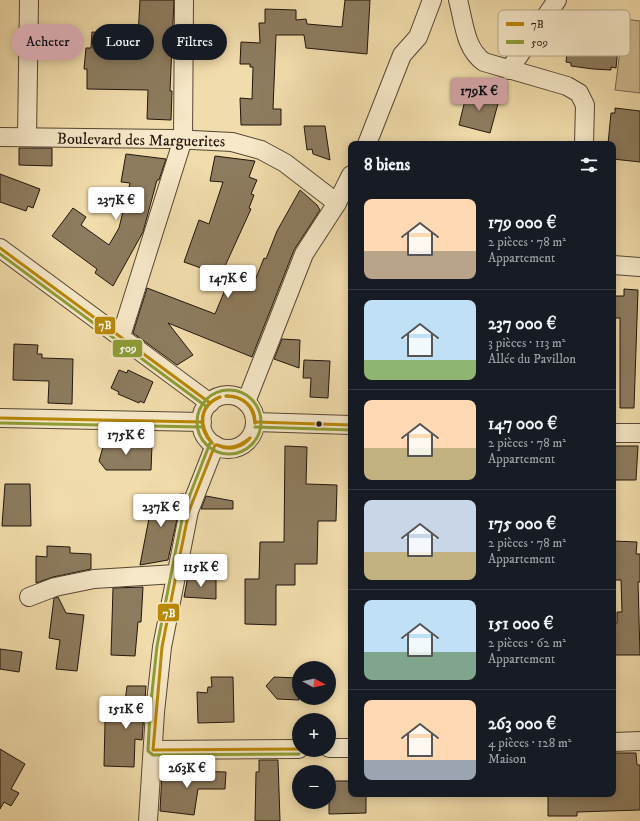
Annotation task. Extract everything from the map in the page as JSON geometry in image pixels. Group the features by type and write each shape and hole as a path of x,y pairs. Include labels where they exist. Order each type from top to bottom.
{"street":[{"path":"27,137 29,0"},
{"path":"121,336 183,139 184,0"},
{"path":"368,141 402,55 418,37 432,0"},
{"path":"458,0 472,50 484,62 567,86 579,93 585,105 584,141"},
{"path":"550,10 557,0"},
{"path":"510,70 519,56"},
{"name":"Boulevard des Marguerites","path":"0,136 183,139 232,142 261,150 285,163 337,203"},
{"path":"246,402 304,254 337,203 348,181"},
{"path":"0,248 210,403"},
{"path":"616,265 640,267"},
{"path":"228,396 237,397 246,402 254,414 255,422 254,431 249,439 242,445 233,449 224,449 215,445 205,436 202,415 210,403 218,398 228,396"},
{"path":"0,418 202,422"},
{"path":"255,422 348,425"},
{"path":"616,433 640,433"},
{"path":"148,821 155,712 162,647 189,511 215,445"},
{"path":"29,597 55,587 94,579 176,574"},
{"path":"616,742 640,741"},
{"path":"153,750 292,748"},
{"path":"336,748 348,748"}],"shaded area":[{"path":"630,20 640,21 640,93 615,90 619,56 630,56"}],"building":[{"path":"140,0 174,0 173,24 162,24 162,60 171,60 171,120 147,119 148,90 87,89 87,69 84,69 86,48 91,48 92,32 92,60 154,60 154,24 139,24"},
{"path":"345,0 370,0 367,54 306,48 304,35 276,35 273,109 281,109 281,125 241,125 240,98 252,99 253,67 250,67 250,64 240,64 241,42 260,43 259,23 265,23 265,9 296,10 296,20 306,19 307,24 342,27"},
{"path":"567,56 617,56 616,68 611,67 611,70 571,66 571,63 566,62"},
{"path":"467,92 499,100 490,133 459,125"},
{"path":"615,108 640,111 640,162 616,159 616,141 608,141 611,113 615,113"},
{"path":"304,126 325,126 330,160 313,154 312,149 307,150"},
{"path":"19,148 52,148 52,166 19,165"},
{"path":"126,154 166,159 159,180 157,180 143,232 113,286 95,273 97,269 52,236 73,208 86,217 81,225 109,245 119,228 130,183 121,182"},
{"path":"215,156 255,161 249,177 257,180 251,194 254,195 249,208 251,209 221,275 184,262 199,220 209,224 223,182 210,181"},
{"path":"0,174 40,189 33,208 28,206 26,211 0,202"},
{"path":"300,190 317,205 320,210 294,250 252,357 168,323 193,355 177,365 133,333 147,288 215,314 229,280 252,288 277,231"},
{"path":"624,289 638,290 634,408 620,408 620,318 616,318 616,296 624,296"},
{"path":"282,339 300,340 299,368 274,359"},
{"path":"14,344 38,345 37,354 42,354 42,358 73,359 72,404 48,403 49,381 13,380"},
{"path":"304,360 330,361 328,398 310,397 311,378 303,378"},
{"path":"119,370 127,373 128,370 153,382 144,403 140,401 139,403 118,394 119,392 111,388"},
{"path":"105,440 144,441 144,445 152,445 151,470 106,470 99,461"},
{"path":"285,446 307,447 306,484 337,485 336,521 318,521 317,564 295,564 295,585 276,585 276,625 245,624 245,579 259,579 260,542 284,542"},
{"path":"616,446 638,446 636,480 616,480"},
{"path":"5,484 30,484 31,526 2,526"},
{"path":"184,494 168,560 140,565 150,513 150,497"},
{"path":"206,496 233,501 233,509 201,509"},
{"path":"616,541 637,542 636,554 640,554 640,582 638,582 640,655 616,655 617,612 622,612 621,580 616,580"},
{"path":"47,546 70,547 70,553 91,554 91,569 53,577 36,583 36,556 47,557"},
{"path":"188,576 204,576 205,579 216,579 216,599 184,597"},
{"path":"143,587 141,622 138,622 135,656 111,655 113,588"},
{"path":"58,597 66,613 84,615 77,671 56,669 60,640 49,638 54,598"},
{"path":"0,649 22,652 19,672 0,669"},
{"path":"211,677 233,677 234,722 198,723 197,692 207,693 208,687 212,687"},
{"path":"274,677 292,678 292,700 277,699 266,686"},
{"path":"127,686 146,686 142,740 135,739 134,767 104,766 105,722 123,718"},
{"path":"0,749 25,764 11,789 19,793 11,806 4,802 0,809"},
{"path":"616,753 636,753 637,765 640,765 640,810 577,812 577,816 548,816 548,797 616,797"},
{"path":"259,760 278,760 280,821 255,821 256,772 259,772"},
{"path":"162,772 226,772 225,789 198,789 194,815 160,811"},
{"path":"336,781 348,781 348,797 366,797 366,813 329,814 329,809 336,809"}],"transit line":[{"name":"7B","path":"0,248 210,403"},
{"name":"509","path":"0,254 207,407"},
{"name":"509","path":"229,390 247,396 255,404 261,422 255,440 247,448 229,454 211,448 203,440 197,422 203,404 211,396 229,390"},
{"name":"7B","path":"226,396 232,396 246,403 252,412 255,423"},
{"name":"7B","path":"226,396 232,396 247,403 253,412 255,423"},
{"name":"7B","path":"212,443 204,431 202,417 208,405 220,397"},
{"name":"7B","path":"212,443 203,424 204,411 213,401 220,397"},
{"name":"7B","path":"0,418 202,422"},
{"name":"7B","path":"255,422 348,425"},
{"name":"509","path":"0,423 202,427"},
{"name":"509","path":"255,427 348,430"},
{"name":"7B","path":"217,445 231,447 250,438"},
{"name":"7B","path":"217,445 226,448 235,448 250,438"},
{"name":"509","path":"210,443 184,510 175,554 157,646 150,711 148,751 153,755 292,754"},
{"name":"7B","path":"215,445 189,511 180,555 162,647 153,750 292,749"}]}
